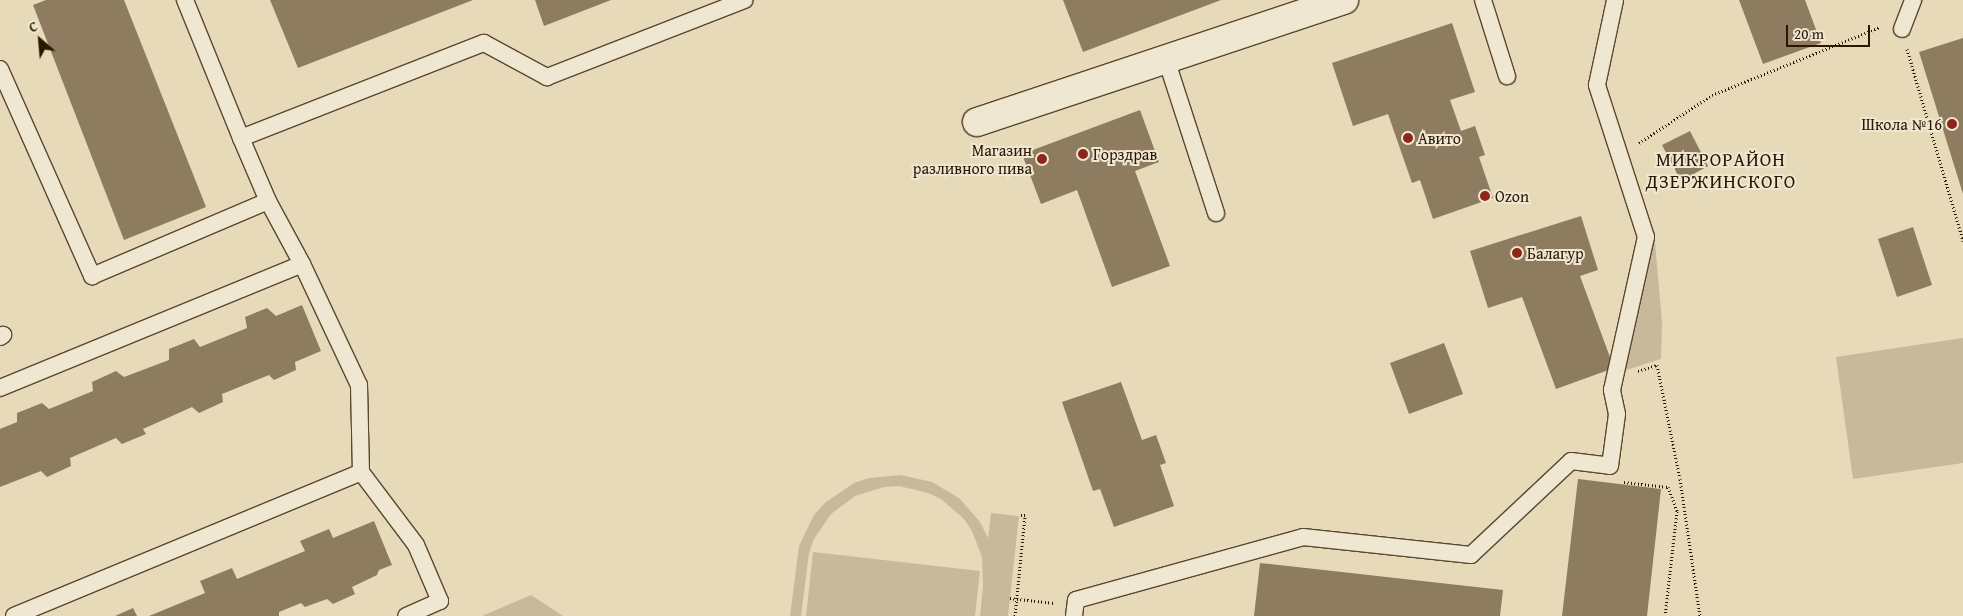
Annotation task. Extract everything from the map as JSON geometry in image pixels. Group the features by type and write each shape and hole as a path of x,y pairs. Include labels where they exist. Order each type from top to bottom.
{"street":[{"path":"977,122 1344,0"}],"lane":[{"path":"185,0 268,201 302,264 359,385 362,472 416,545 440,601 406,616"},
{"path":"241,138 484,43 547,77 744,0"},
{"path":"1483,0 1507,76"},
{"path":"1075,610 1076,600 1303,537 1472,555 1571,461 1610,466 1617,414 1612,390 1646,237 1597,85 1614,0"},
{"path":"1904,23 1913,0"},
{"path":"1166,59 1216,212"},
{"path":"0,68 92,276 268,201"},
{"path":"0,388 302,264"},
{"path":"14,616 362,472"}],"path":[{"path":"1620,156 1712,95 1904,23 1963,241"},
{"path":"1614,378 1656,365 1680,478 1700,616"},
{"path":"1014,616 1025,516 1019,515"},
{"path":"1010,598 1075,610"}],"shaded area":[{"path":"1654,231 1662,322 1661,359 1623,371"},
{"path":"1963,338 1963,463 1853,479 1836,357"},
{"path":"901,475 932,482 959,498 980,522 988,538 991,513 1019,516 1008,616 980,616 983,586 982,557 972,531 964,519 941,499 928,493 899,486 884,487 855,496 831,514 814,539 809,553 801,616 790,616 799,546 814,515 826,502 854,483 869,478"},
{"path":"813,552 980,571 975,616 806,616"},
{"path":"531,595 563,616 482,616"}],"building":[{"path":"46,0 124,0 206,207 124,240 33,5"},
{"path":"270,0 473,0 298,68"},
{"path":"535,0 611,0 544,26"},
{"path":"1063,0 1221,0 1083,52"},
{"path":"1739,0 1805,0 1821,43 1763,64"},
{"path":"1452,23 1475,92 1450,100 1461,131 1475,126 1485,155 1479,157 1493,198 1433,219 1420,180 1412,183 1388,114 1353,126 1332,63"},
{"name":"Школа №16","path":"1963,38 1963,194 1919,52"},
{"path":"1140,110 1159,162 1135,171 1170,266 1112,287 1077,190 1041,204 1022,154"},
{"path":"1690,131 1708,166 1681,181 1662,145"},
{"path":"1581,216 1598,270 1580,276 1614,368 1556,389 1522,297 1488,308 1470,251"},
{"path":"1913,227 1932,285 1897,297 1878,239"},
{"path":"302,305 321,351 295,362 296,370 274,380 269,375 222,394 223,402 199,413 192,407 143,429 146,434 122,444 116,438 70,458 71,466 47,477 41,471 0,487 0,429 17,422 17,413 42,403 49,409 93,391 92,382 116,371 124,377 169,360 169,349 194,339 200,347 247,328 245,317 267,308 276,316"},
{"path":"1444,343 1463,394 1409,414 1390,363"},
{"path":"1121,382 1142,440 1156,435 1166,463 1160,465 1174,506 1114,527 1100,489 1093,491 1062,402"},
{"path":"1578,479 1661,489 1647,616 1562,616"},
{"path":"374,521 392,565 379,570 377,575 352,587 355,594 333,604 327,599 305,607 301,603 279,612 279,616 149,616 205,593 200,581 232,568 237,579 305,551 300,541 329,529 333,538"},
{"path":"1260,563 1503,590 1500,616 1254,616"},
{"path":"133,608 137,616 115,616"}],"place":[{"name":"Школа №16","path":"1952,124"},
{"name":"Авито","path":"1408,138"},
{"name":"Горздрав","path":"1083,154"},
{"name":"Магазин разливного пива","path":"1042,159"},
{"name":"Ozon","path":"1485,196"},
{"name":"Балагур","path":"1517,253"}],"district":[{"name":"МИКРОРАЙОН ДЗЕРЖИНСКОГО","path":"1721,171"}]}
